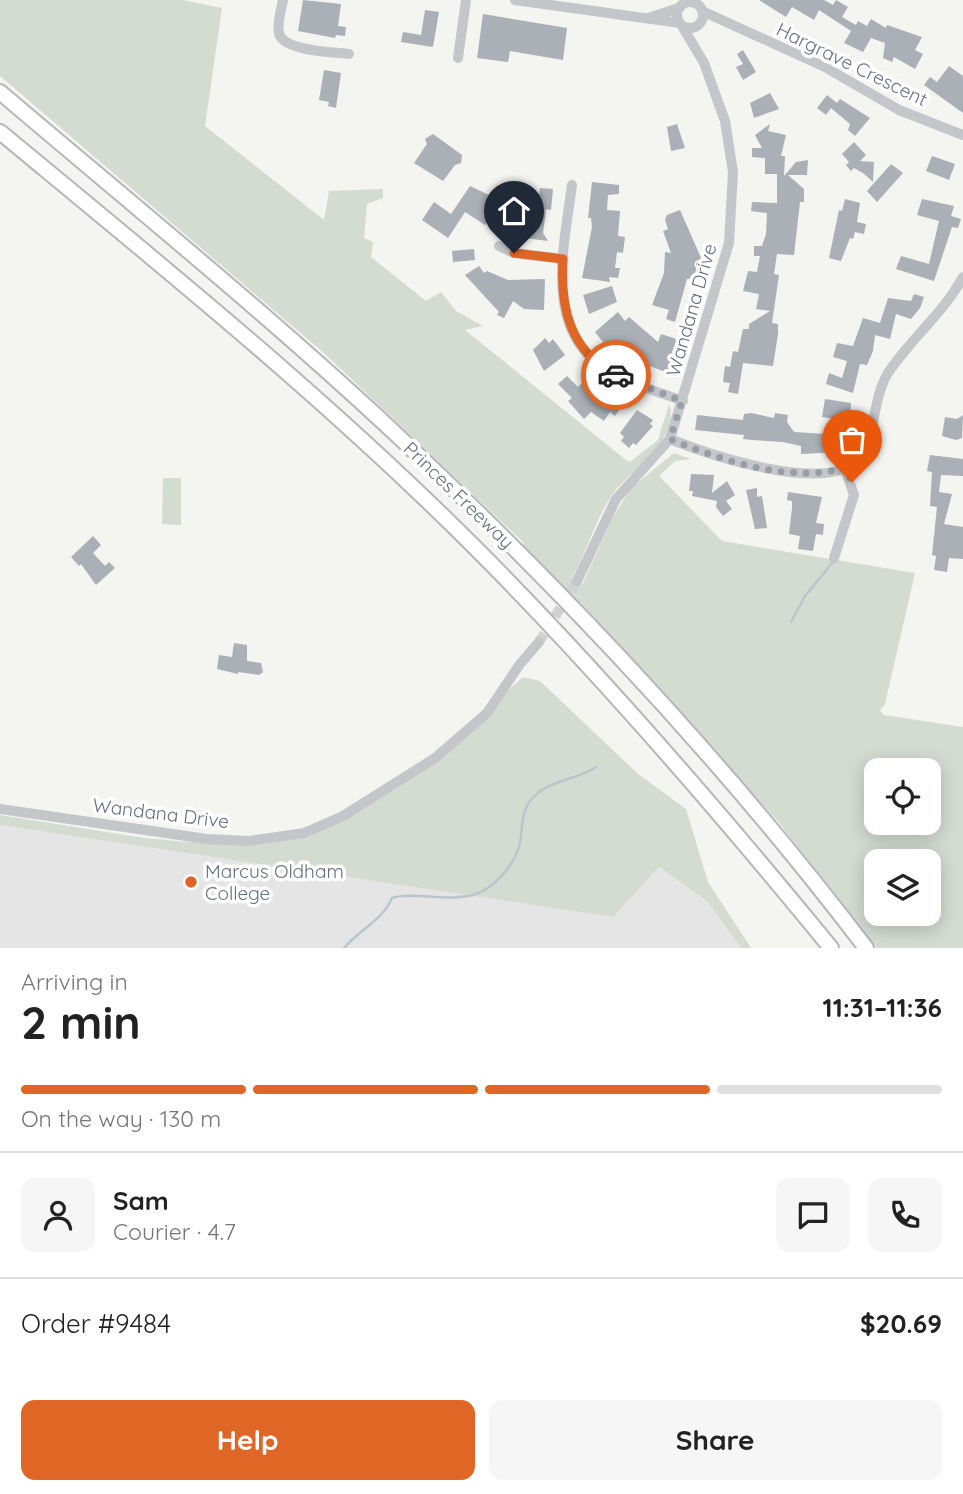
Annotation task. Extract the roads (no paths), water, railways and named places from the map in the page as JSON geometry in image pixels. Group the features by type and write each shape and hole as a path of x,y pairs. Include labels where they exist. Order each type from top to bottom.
{"highway":[{"name":"Princes Freeway","path":"0,93 277,327 408,446 515,549 670,710 757,810 866,948"},
{"name":"Princes Freeway","path":"0,132 280,366 495,568 586,664 732,827 831,948"}],"street":[{"path":"283,0 278,30 281,39 290,46 349,54"},
{"path":"458,58 466,0"},
{"path":"515,0 642,20 681,24 700,13 694,2 642,20"},
{"path":"681,24 682,4"},
{"name":"Hargrave Crescent","path":"700,13 825,67 899,110 963,135"},
{"name":"Wandana Drive","path":"700,13 704,63"},
{"name":"Wandana Drive","path":"577,581 616,499 670,439 723,267 732,212 733,172 725,121 704,63 681,24"},
{"path":"572,185 563,259 564,308 569,327 580,344 614,374 682,401"},
{"path":"499,246 514,253 563,259"},
{"path":"670,439 761,468 825,472 845,468 859,459 865,449 874,405 886,377 899,357 943,310 963,277"},
{"path":"834,558 854,495 845,468"},
{"name":"Wandana Drive","path":"0,809 207,839 249,841 304,833 343,816 435,758 487,713 539,642"}],"waterway":[{"path":"791,622 805,596 832,563"},
{"path":"344,948 383,913 392,898 465,896 489,887 502,875 516,854 530,801 545,788 596,767"}],"tunnel":[{"path":"539,642 577,581"}],"place":[{"name":"Marcus Oldham College","path":"191,882"}]}
